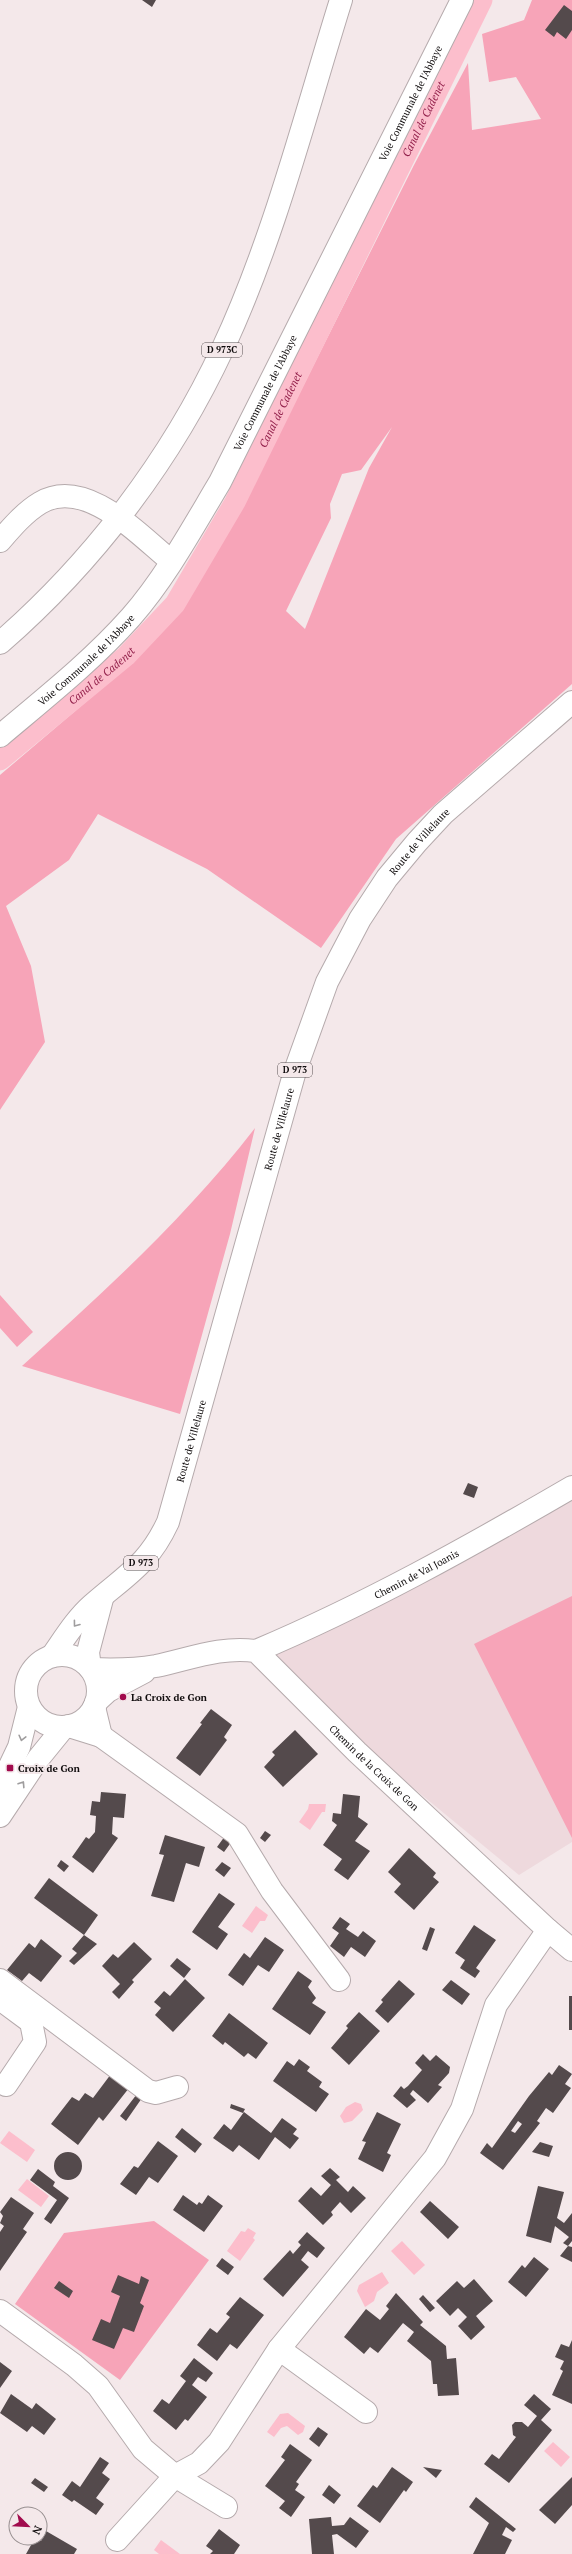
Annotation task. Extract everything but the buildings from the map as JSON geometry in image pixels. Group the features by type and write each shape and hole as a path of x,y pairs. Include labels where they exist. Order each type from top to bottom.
{"street":[{"name":"D 973C","path":"0,643 51,595 88,555 118,519 172,441 223,348 270,228 341,0"},
{"name":"Voie Communale de l'Abbaye","path":"0,736 56,689 131,616 171,561 220,482 462,0"},
{"path":"0,540 27,513 41,503 61,496 77,497 95,503 118,519 171,561"},
{"name":"Route de Villelaure","path":"52,1656 82,1616 149,1555 157,1544 168,1522 295,1071 327,982 345,947 387,878 442,814 572,702"},
{"name":"Chemin de Val Joanis","path":"256,1651 395,1586 572,1487"},
{"path":"101,1736 95,1704 97,1685 90,1668 89,1645 103,1596"},
{"path":"0,1787 20,1747 29,1707 26,1695 27,1682 32,1671 41,1662 52,1656 72,1656 90,1668 122,1671 156,1666 215,1651 235,1649 256,1651"},
{"name":"Chemin de la Croix de Gon","path":"256,1651 357,1752 548,1930 572,1950"},
{"path":"0,1816 38,1759 67,1727 79,1723 108,1691 156,1666"},
{"path":"29,1707 43,1722 101,1736 237,1834 272,1891 339,1980"},
{"path":"117,2540 175,2476 199,2463 219,2442 279,2349 435,2158 462,2109 496,2005 548,1930"},
{"path":"0,1980 148,2091 156,2093 177,2087"},
{"path":"0,1999 31,2022 35,2042 6,2085"},
{"path":"0,2311 74,2365 98,2386 143,2449 175,2476 226,2507"},
{"path":"279,2349 366,2412"}],"shaded area":[{"path":"532,0 572,0 572,684 396,839 321,948 207,869 98,814 69,860 6,906 31,966 45,1042 0,1110 0,775 94,695 154,640 181,610 248,496 414,165 468,63 472,130 541,119 516,77 489,82 482,34 524,20","holes":["392,427 369,468 305,629 286,611 331,518 330,504 342,474 361,470"]},
{"path":"255,1128 230,1234 180,1414 22,1366 84,1310 144,1252 202,1192"},
{"path":"0,1295 33,1332 17,1347 0,1328"},
{"path":"572,1481 572,1842 519,1875 383,1763 268,1647"},
{"path":"572,1596 572,1838 474,1644"},
{"path":"309,1804 326,1804 325,1812 322,1812 310,1830 299,1822 308,1809"},
{"path":"256,1906 268,1915 265,1921 260,1921 252,1933 242,1926"},
{"path":"355,2102 361,2104 363,2110 352,2121 344,2123 340,2116 346,2107"},
{"path":"9,2131 35,2150 27,2162 0,2143"},
{"path":"27,2179 49,2196 41,2207 18,2190"},
{"path":"154,2221 209,2260 120,2380 15,2304 64,2233"},
{"path":"248,2228 256,2233 253,2238 255,2240 240,2261 227,2251 241,2231 245,2232"},
{"path":"402,2241 425,2265 414,2275 391,2251"},
{"path":"382,2272 389,2283 377,2292 374,2301 365,2307 357,2291 359,2285"},
{"path":"288,2413 305,2426 303,2432 298,2435 287,2426 281,2428 274,2437 267,2432 280,2414"},
{"path":"553,2442 570,2457 561,2467 544,2451"},
{"path":"161,2540 180,2554 159,2554 154,2550"}],"waterway":[{"name":"Canal de Cadenet","path":"0,760 126,656 175,604 235,502 482,0"}],"place":[{"name":"La Croix de Gon","path":"123,1697"},
{"name":"Croix de Gon","path":"10,1768"}]}
